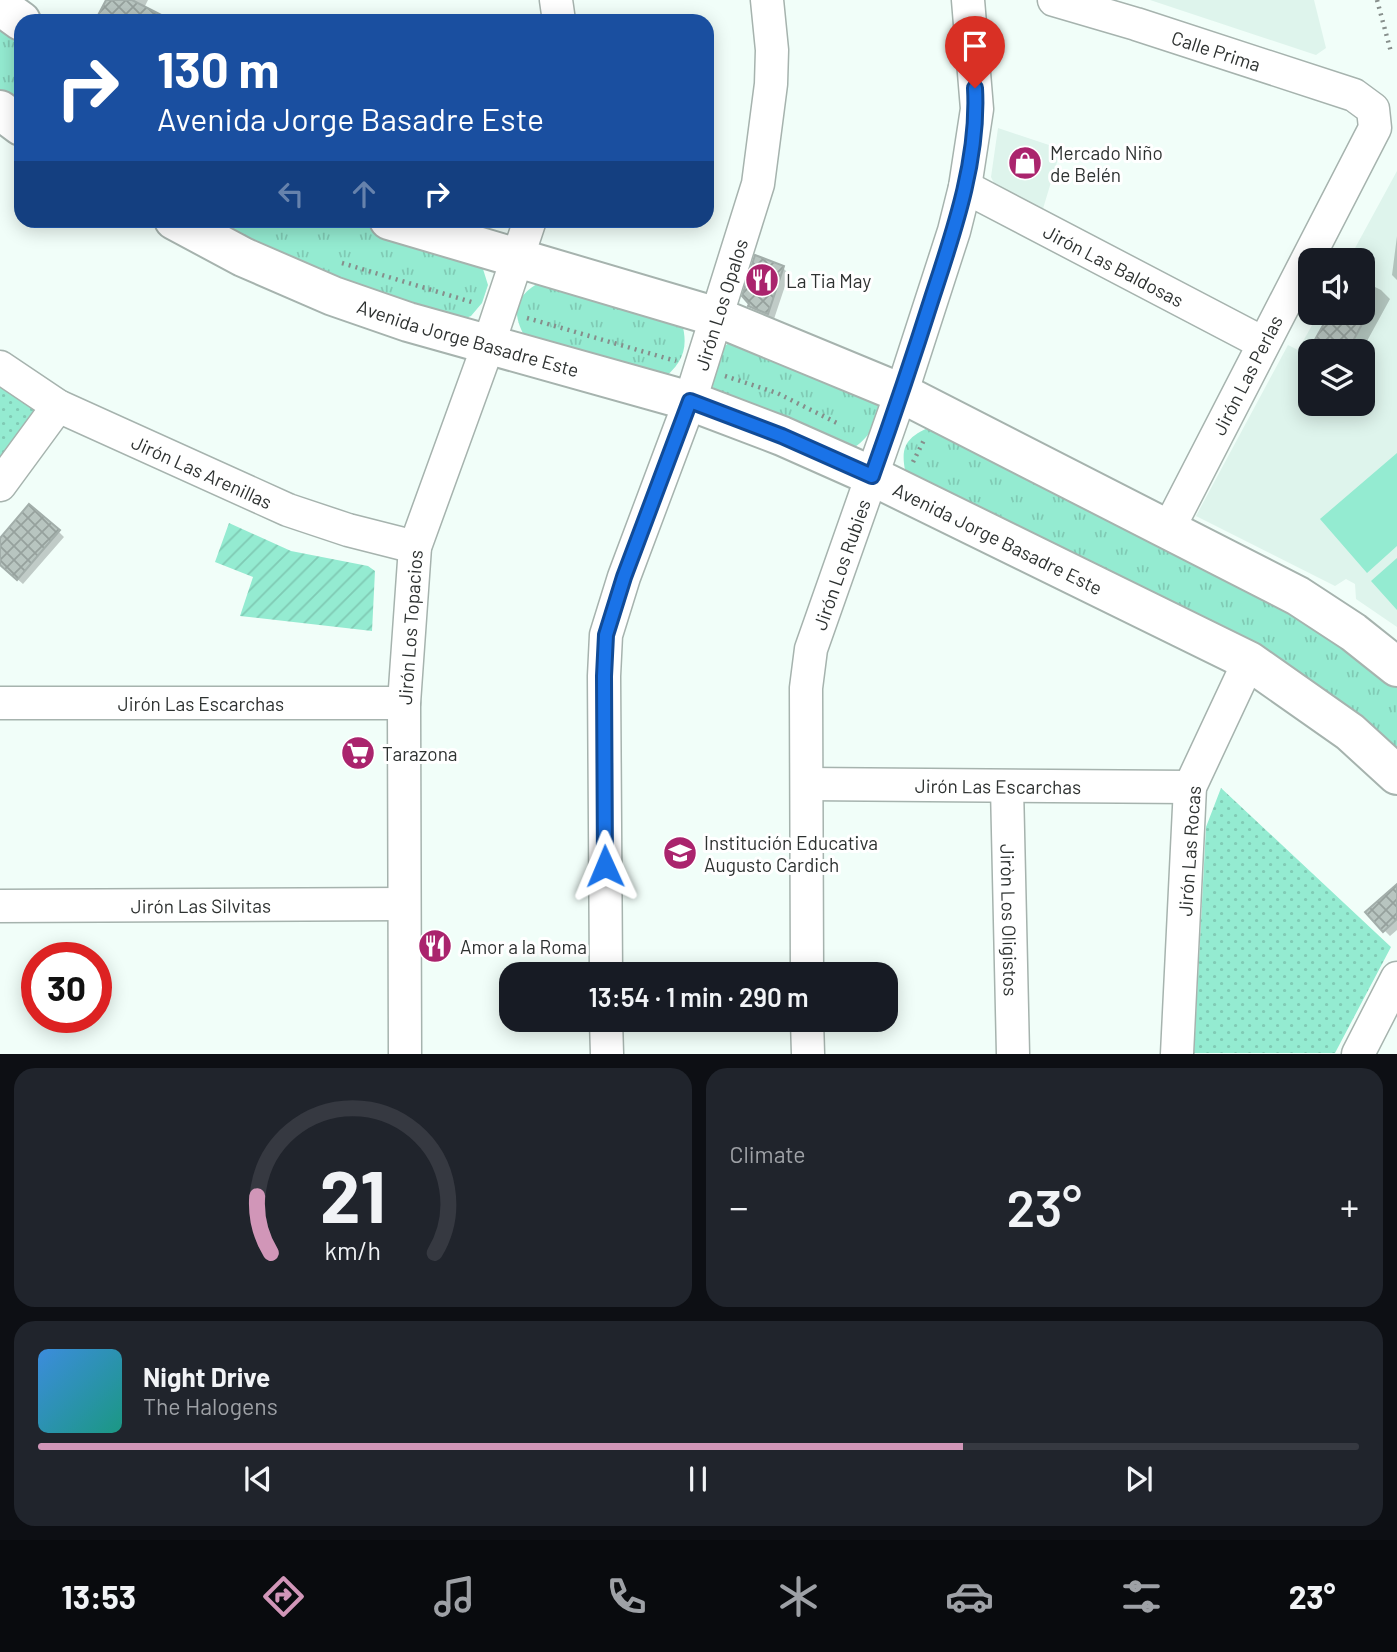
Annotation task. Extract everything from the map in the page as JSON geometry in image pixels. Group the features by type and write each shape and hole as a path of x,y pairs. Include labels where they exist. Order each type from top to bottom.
{"main road":[{"path":"0,110 14,121"},
{"name":"Avenida Jorge Basadre Este","path":"189,228 243,257 333,296 408,322 690,401 782,436 872,476 1249,661 1350,732 1397,775"},
{"path":"416,228 718,317 901,393 1298,596 1353,632 1397,667"}],"street":[{"name":"Jirón Los Opalos","path":"606,962 606,635 624,577 690,401 758,184 771,84 772,50 767,0"},
{"name":"Jirón Los Rubies","path":"807,962 806,688 811,649 901,393 954,232 965,187 976,109 968,0"},
{"name":"Calle Prima","path":"1054,0 1354,95 1373,109"},
{"name":"Jirón Las Perlas","path":"1168,528 1375,128 1373,109"},
{"name":"Jirón Las Baldosas","path":"965,187 1263,343"},
{"name":"Jirón Los Topacios","path":"405,1054 404,704 415,547 489,343 527,228"},
{"name":"Jirón Las Arenillas","path":"0,367 58,406 288,510 348,530 415,547"},
{"path":"0,485 58,406"},
{"name":"Jirón Las Rocas","path":"1177,1054 1190,787 1249,661"},
{"name":"Jirón Las Escarchas","path":"0,703 404,704"},
{"name":"Jirón Las Escarchas","path":"807,784 1190,787"},
{"name":"Jiròn Los Oligistos","path":"1007,787 1013,1054"},
{"name":"Jirón Las Silvitas","path":"0,906 404,904"},
{"path":"1358,1054 1397,978"},
{"path":"607,1032 607,1054"},
{"path":"807,1032 807,1054"}],"path":[{"path":"1377,0 1391,52"},
{"path":"909,469 925,438"}],"shaded area":[{"path":"1150,0 1314,0 1326,48 1316,55"},
{"name":"Mercado Niño de Belén","path":"998,128 1061,149 1042,212 996,187 991,177"},
{"path":"1397,171 1397,627 1356,599 1355,584 1346,579 1335,586 1196,516 1288,345 1298,350 1298,416 1375,416 1375,339 1304,339 1312,325 1375,325 1375,248 1355,248"}],"green space":[{"path":"0,17 14,28 14,109 0,99"},
{"path":"213,228 380,228 474,260 483,269 488,285 482,303 471,316 454,323 412,311"},
{"path":"544,280 682,323 685,341 679,362 661,381 528,342 519,322 518,306 526,292"},
{"path":"738,337 873,391 881,413 871,431 847,452 718,401 712,384 723,347"},
{"path":"0,384 41,411 0,467"},
{"path":"941,423 1264,589 1397,682 1397,762 909,485 904,461 907,444 919,433"},
{"path":"1397,453 1397,546 1367,573 1320,519"},
{"path":"229,523 291,551 368,566 375,571 372,631 240,616 253,577 215,562"},
{"path":"1397,558 1397,610 1371,581"},
{"path":"1221,788 1391,947 1335,1053 1194,1053 1206,827"}],"building":[{"path":"106,0 132,0 159,14 99,14"},
{"name":"La Tia May","path":"755,255 784,266 768,314 748,306 742,296"},
{"path":"1323,325 1362,325 1354,339 1315,339"},
{"path":"29,504 60,530 17,580 0,565 0,538"},
{"path":"1397,884 1397,919 1383,932 1365,912"}],"place":[{"name":"Mercado Niño de Belén","path":"1025,163"},
{"name":"La Tia May","path":"762,280"},
{"name":"Tarazona","path":"358,753"},
{"name":"Institución Educativa Augusto Cardich","path":"680,853"},
{"name":"Amor a la Roma","path":"435,946"}],"route":[{"path":"605,866 606,635 624,577 690,401 782,436 872,476 954,232 965,187 973,133 975,88"}]}
